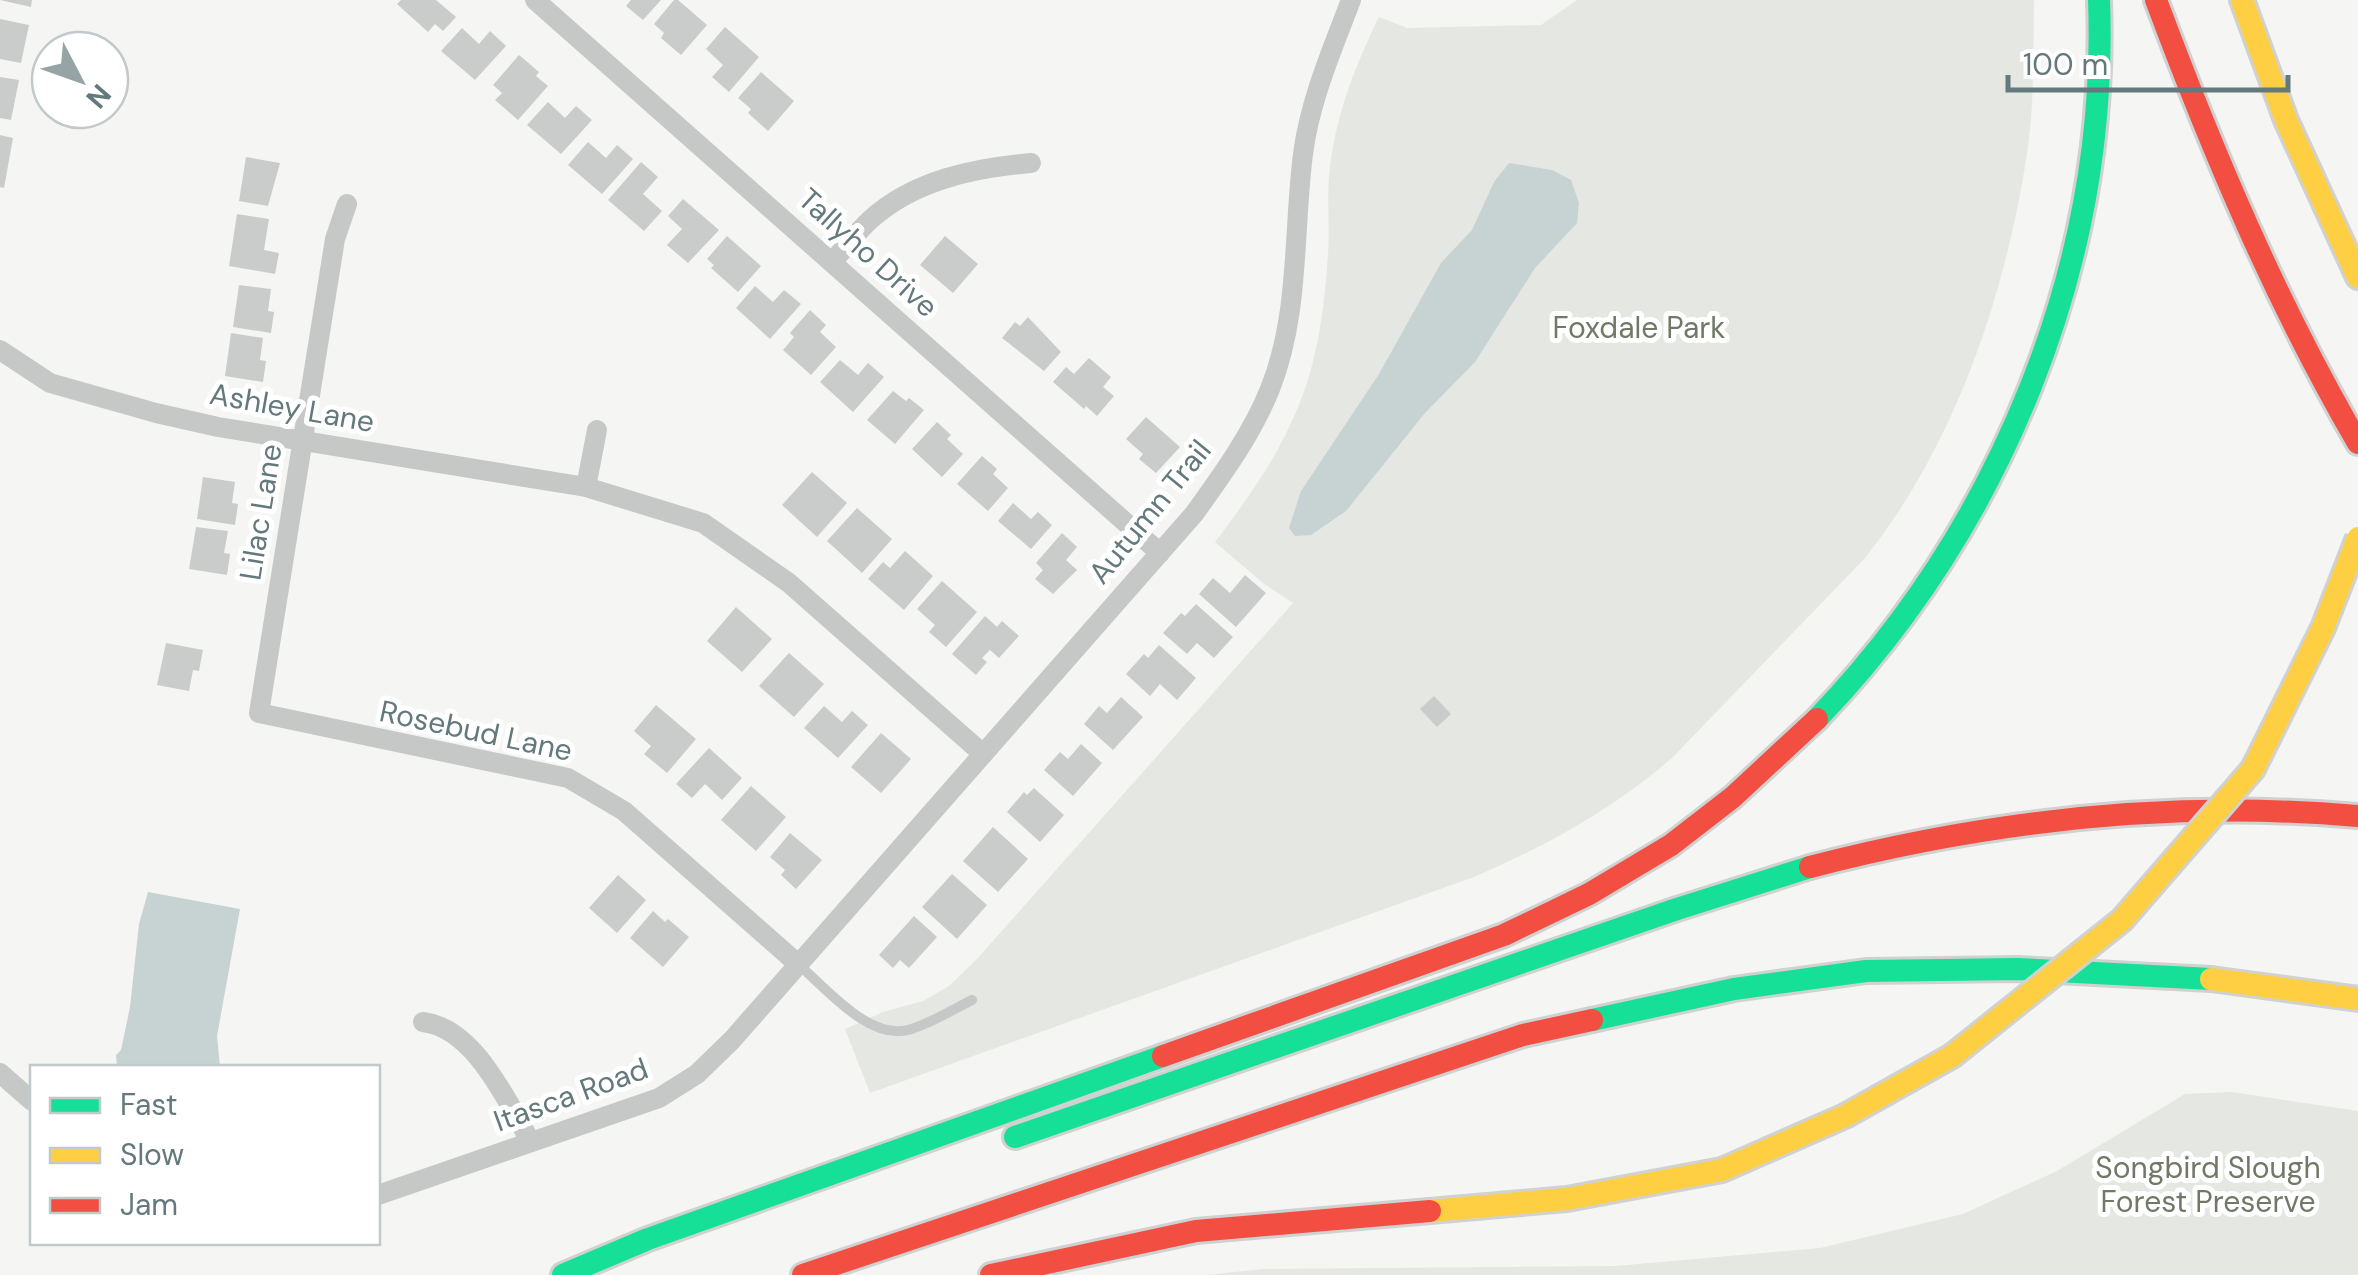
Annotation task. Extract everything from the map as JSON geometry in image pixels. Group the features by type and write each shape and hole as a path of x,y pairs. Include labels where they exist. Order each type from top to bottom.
{"highway":[{"path":"563,1275 648,1239 1504,935 1592,893 1669,847 1740,792 1817,722 1890,639 1953,545 2009,445 2068,280 2091,152 2101,27 2099,0"},
{"path":"2156,0 2201,125 2271,284 2358,443"},
{"path":"2242,0 2286,120 2358,277"},
{"path":"991,1275 1196,1230 1567,1199 1722,1170 1845,1116 1952,1056 2122,920 2253,769 2323,628 2358,538"},
{"path":"990,1146 1611,932 1834,862 1944,836 2078,818 2238,808 2358,816"},
{"path":"804,1275 1523,1035 1734,989 1866,970 2018,969 2192,976 2358,1000"},
{"path":"615,1275 652,1262"}],"street":[{"name":"Tallyho Drive","path":"535,0 1160,553"},
{"name":"Autumn Trail","path":"798,964 1194,514 1231,462 1270,388 1290,314 1303,153 1324,70 1352,0"},
{"path":"833,261 872,218 930,184 988,167 1031,163"},
{"name":"Lilac Lane","path":"259,713 335,239 347,204"},
{"name":"Ashley Lane","path":"0,350 60,387 218,428 586,487 703,523 789,583 983,754"},
{"path":"586,487 597,430"},
{"name":"Rosebud Lane","path":"259,713 568,778 624,811 798,964"},
{"name":"Itasca Road","path":"380,1194 659,1098 697,1074 798,964"},
{"path":"423,1022 439,1024 480,1056 531,1142"},
{"path":"0,1072 30,1099"}],"lane":[{"path":"798,964 870,1026 887,1033 910,1030 972,1000"}],"green space":[{"name":"Foxdale Park","path":"1577,0 2034,0 2029,140 2004,265 1971,369 1925,468 1897,514 1865,558 1674,756 1628,793 1578,825 1471,878 870,1093 845,1029 883,1012 923,1001 949,986 1293,603 1215,542 1272,459 1306,387 1325,292 1329,177 1335,135 1354,75 1379,17 1407,28 1541,25"},
{"name":"Songbird Slough Forest Preserve","path":"2232,1092 2358,1111 2358,1275 1206,1275 1264,1269 1616,1266 1820,1248 1963,1214 2057,1171 2185,1094"}],"shaded area":[{"path":"1509,163 1552,170 1571,180 1579,203 1577,223 1535,268 1475,362 1425,413 1346,511 1311,535 1295,536 1289,528 1301,491 1379,374 1441,263 1472,230 1494,182"},
{"path":"148,892 240,909 217,1036 220,1065 117,1065 116,1055 121,1050 130,1007 139,924"}],"building":[{"path":"0,0 32,0 31,7"},
{"path":"401,0 436,0 456,17 443,31 435,24 428,32 397,4"},
{"path":"631,0 661,0 643,20 626,6"},
{"path":"674,0 707,25 681,55 661,38 664,33 654,24"},
{"path":"0,19 29,25 21,63 0,59"},
{"path":"725,27 759,57 729,92 712,77 723,65 706,49"},
{"path":"462,28 479,44 490,31 506,46 475,80 441,51"},
{"path":"519,55 548,86 518,120 495,100 502,93 493,85"},
{"path":"761,72 794,101 768,131 738,98"},
{"path":"0,77 19,80 11,120 0,118"},
{"path":"548,102 565,118 576,106 592,120 561,154 527,125"},
{"path":"0,135 13,138 4,188 0,187"},
{"path":"588,142 606,158 617,145 633,159 602,194 568,165"},
{"path":"246,157 280,163 268,206 239,201"},
{"path":"641,162 658,177 643,194 662,211 644,231 608,200"},
{"path":"683,199 719,230 688,263 667,245 682,229 668,216"},
{"path":"237,214 269,219 264,250 279,253 275,274 229,266"},
{"path":"727,236 761,266 738,292 711,268 714,265 707,259"},
{"path":"945,236 978,264 953,293 920,265"},
{"path":"239,285 271,289 271,333 233,327"},
{"path":"755,286 773,302 784,290 801,304 770,339 736,308"},
{"path":"810,310 826,325 820,332 836,347 811,375 783,350 794,337 790,333"},
{"path":"1028,317 1061,352 1044,371 1002,338 1015,322 1020,326"},
{"path":"231,333 263,338 263,382 225,376"},
{"path":"1089,358 1111,377 1103,387 1114,396 1097,416 1053,382 1066,367 1074,374"},
{"path":"840,360 858,375 868,363 884,377 853,412 820,382"},
{"path":"893,391 924,410 895,444 867,420"},
{"path":"1146,417 1180,447 1156,473 1139,459 1143,454 1126,439"},
{"path":"937,422 963,454 942,477 912,449"},
{"path":"982,456 997,469 993,474 1008,488 988,511 957,484"},
{"path":"812,472 847,503 817,537 782,505"},
{"path":"203,477 235,482 235,525 197,519"},
{"path":"1013,503 1031,519 1038,512 1052,525 1031,549 998,521"},
{"path":"857,508 892,539 862,573 827,541"},
{"path":"196,527 228,531 224,553 230,554 227,575 189,569"},
{"path":"1062,533 1077,547 1066,560 1077,570 1053,594 1035,579 1043,570 1036,563"},
{"path":"905,551 933,576 904,610 868,579 883,562 890,568"},
{"path":"1245,575 1266,593 1236,627 1199,594 1213,578 1230,593"},
{"path":"942,581 977,612 946,647 929,632 935,625 917,609"},
{"path":"1196,604 1233,637 1214,658 1197,643 1187,654 1163,633 1181,613 1185,616"},
{"path":"736,607 772,639 742,672 707,641"},
{"path":"985,616 997,627 1002,621 1019,636 999,658 990,650 982,658 987,662 976,675 952,654"},
{"path":"166,643 203,650 199,671 193,670 189,691 157,685"},
{"path":"1159,645 1196,678 1177,700 1160,684 1150,696 1126,674 1144,654 1148,658"},
{"path":"789,653 824,684 794,717 759,686"},
{"path":"1434,696 1451,714 1437,727 1420,709"},
{"path":"1121,697 1143,717 1113,750 1084,724 1099,706 1107,713"},
{"path":"656,705 696,739 667,773 644,754 651,746 634,731"},
{"path":"824,706 842,722 852,711 868,725 838,758 804,728"},
{"path":"881,733 911,759 881,793 851,767"},
{"path":"1081,744 1102,763 1073,796 1044,770 1060,752 1068,759"},
{"path":"709,748 742,778 722,800 705,784 692,798 676,784"},
{"path":"751,786 786,817 756,851 721,820"},
{"path":"1034,788 1064,815 1040,842 1007,812 1024,792 1027,795"},
{"path":"993,827 1028,859 998,892 963,861"},
{"path":"790,833 822,860 796,889 781,875 785,870 770,857"},
{"path":"952,874 987,905 957,939 922,907"},
{"path":"618,875 646,900 617,933 589,908"},
{"path":"653,911 689,937 663,967 630,938"},
{"path":"914,916 937,937 909,968 900,960 893,968 879,955"}],"traffic: fast":[{"path":"1817,719 1882,644 1940,563 1989,478 2030,388 2062,294 2085,198 2097,99 2099,0"},
{"path":"1015,1137 1677,909 1810,867"},
{"path":"1592,1020 1734,989 1866,971 2018,969 2211,979"},
{"path":"563,1275 648,1239 1163,1056"}],"traffic: slow":[{"path":"2242,0 2286,120 2358,277"},
{"path":"1952,1056 2122,920 2253,769 2323,628 2358,538"},
{"path":"2211,979 2358,999"},
{"path":"1430,1211 1567,1199 1722,1170 1845,1116 1952,1056"}],"traffic: jam":[{"path":"2156,0 2248,226 2300,336 2358,443"},
{"path":"1163,1056 1504,935 1589,894 1671,845 1733,797 1817,719"},
{"path":"1810,867 1945,837 2082,818 2219,811 2358,816"},
{"path":"803,1275 1523,1035 1592,1020"},
{"path":"991,1275 1196,1231 1430,1211"}]}
